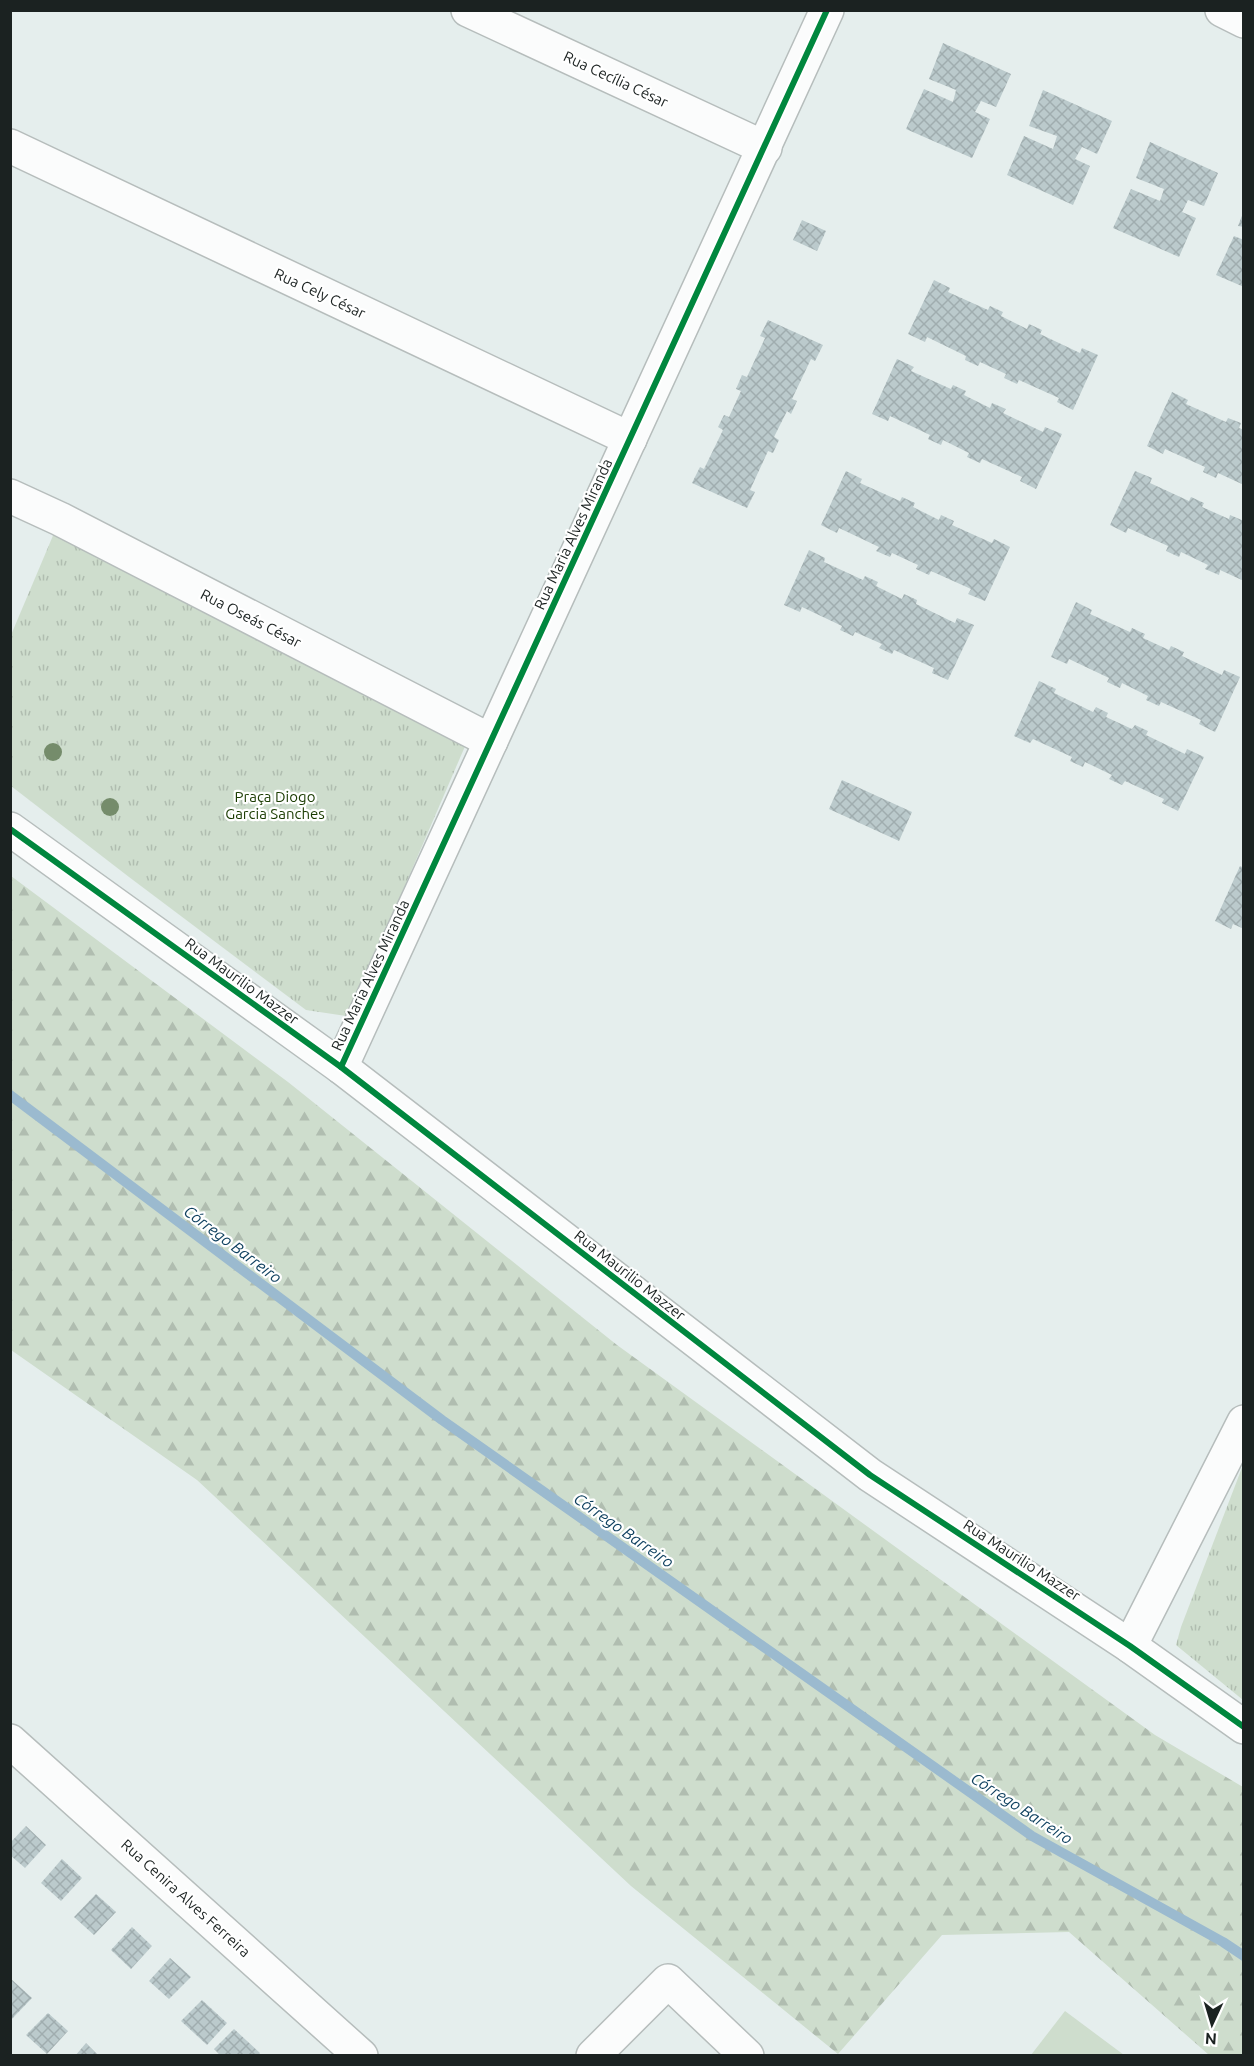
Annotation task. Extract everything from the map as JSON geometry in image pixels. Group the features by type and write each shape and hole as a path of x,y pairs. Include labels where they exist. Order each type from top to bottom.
{"street":[{"name":"Rua Cecília César","path":"468,10 765,148"},
{"name":"Rua Maria Alves Miranda","path":"341,1067 827,10"},
{"path":"1222,10 1244,21"},
{"name":"Rua Cely César","path":"10,146 630,439"},
{"name":"Rua Oseás César","path":"10,496 60,519 491,741"},
{"name":"Rua Maurilio Mazzer","path":"10,829 341,1067 870,1475 1130,1646 1244,1726"},
{"path":"1130,1646 1244,1422"},
{"name":"Rua Cenira Alves Ferreira","path":"10,1741 361,2055"},
{"path":"593,2055 668,1981 747,2055"}],"green space":[{"name":"Praça Diogo Garcia Sanches","path":"60,519 466,744 363,983 346,1016 306,1010 11,786 11,635"},
{"path":"11,876 288,1082 617,1345 1155,1735 1243,1787 1243,2055 1209,2055 1069,1932 942,1935 838,2054 631,1886 197,1480 11,1350"},
{"path":"1243,1465 1243,1700 1176,1645"},
{"path":"1065,2011 1124,2055 1031,2055"}],"building":[{"path":"943,43 1011,74 996,107 981,101 975,112 990,119 972,158 906,129 924,89 953,102 956,90 929,79"},
{"path":"1043,90 1112,121 1097,154 1082,147 1075,159 1090,166 1073,205 1007,175 1024,136 1053,149 1057,136 1029,126"},
{"path":"1150,142 1218,173 1204,206 1188,200 1182,212 1196,218 1179,257 1113,228 1131,189 1160,201 1164,189 1136,178"},
{"path":"1244,213 1244,227 1238,226"},
{"path":"802,220 826,231 817,251 793,240"},
{"path":"1234,236 1244,240 1244,287 1216,275"},
{"path":"934,280 950,288 948,292 988,310 990,306 1003,312 1001,316 1027,329 1029,324 1042,330 1040,334 1080,353 1082,348 1098,355 1073,410 1057,402 1059,398 1019,380 1017,384 1004,378 1006,374 980,362 978,366 965,360 966,356 927,337 925,342 908,334"},
{"path":"768,320 823,345 815,361 811,359 792,399 797,401 791,414 787,411 774,437 779,440 773,453 768,451 750,490 755,492 747,508 692,483 700,467 704,469 723,430 718,427 724,415 729,417 741,391 736,389 742,375 747,377 765,338 760,336"},
{"path":"897,359 914,367 911,371 951,389 953,385 966,391 964,395 990,408 992,403 1006,409 1003,413 1043,432 1045,427 1062,434 1036,489 1020,481 1022,477 982,459 980,463 967,457 969,453 943,440 941,445 928,439 930,435 890,416 888,421 872,414"},
{"path":"1172,392 1188,400 1186,404 1226,422 1228,418 1241,423 1239,428 1244,430 1244,485 1218,473 1216,478 1203,472 1205,467 1165,449 1163,454 1147,446"},
{"path":"846,471 862,479 860,483 900,501 902,497 915,503 913,507 939,520 941,515 954,521 952,525 992,543 994,539 1010,547 985,601 968,594 971,589 931,571 929,575 916,569 918,565 892,553 890,557 876,551 879,547 839,528 837,533 821,525"},
{"path":"1135,471 1152,478 1150,483 1189,501 1191,497 1204,503 1202,507 1229,519 1230,515 1244,521 1242,525 1244,526 1244,581 1220,570 1219,575 1205,569 1208,565 1181,552 1179,557 1166,551 1168,546 1128,528 1126,533 1110,525"},
{"path":"809,550 825,558 824,562 863,580 865,576 878,582 876,586 902,599 904,594 917,600 916,604 955,623 957,618 974,625 948,680 932,673 934,668 894,650 892,654 879,648 882,644 855,632 853,636 840,630 842,626 802,607 800,612 784,605"},
{"path":"1076,602 1092,610 1090,614 1130,632 1132,628 1145,634 1143,638 1169,650 1171,646 1184,652 1182,656 1222,675 1224,670 1240,677 1215,732 1199,724 1201,720 1161,702 1159,706 1146,700 1148,696 1122,683 1120,688 1107,682 1109,678 1069,659 1067,664 1051,657"},
{"path":"1039,681 1056,689 1054,693 1093,712 1096,707 1108,713 1106,717 1132,729 1135,725 1148,731 1146,735 1185,754 1187,749 1204,757 1178,811 1162,803 1164,799 1125,781 1122,785 1109,779 1112,775 1085,762 1083,767 1070,761 1072,757 1033,739 1030,743 1014,736"},
{"path":"842,780 912,812 899,841 829,809"},
{"path":"1240,866 1244,868 1244,929 1233,924 1231,929 1215,921"},
{"path":"26,1826 46,1845 25,1868 10,1855 10,1843"},
{"path":"62,1859 82,1878 61,1901 41,1883"},
{"path":"96,1894 116,1912 94,1935 74,1917"},
{"path":"132,1927 152,1946 131,1969 111,1950"},
{"path":"170,1958 191,1977 169,1999 149,1981"},
{"path":"10,1978 32,1998 10,2021"},
{"path":"202,2000 227,2023 207,2045 181,2021"},
{"path":"48,2013 68,2031 47,2054 26,2035"},
{"path":"234,2029 260,2053 258,2056 221,2056 214,2049"},
{"path":"86,2043 99,2056 75,2056"}],"waterway":[{"name":"Córrego Barreiro","path":"10,1095 442,1420 1032,1836 1223,1942 1244,1956"}],"cycle path":[{"path":"341,1067 827,10"},
{"path":"10,829 341,1067 870,1475 1130,1646 1244,1727"}]}
